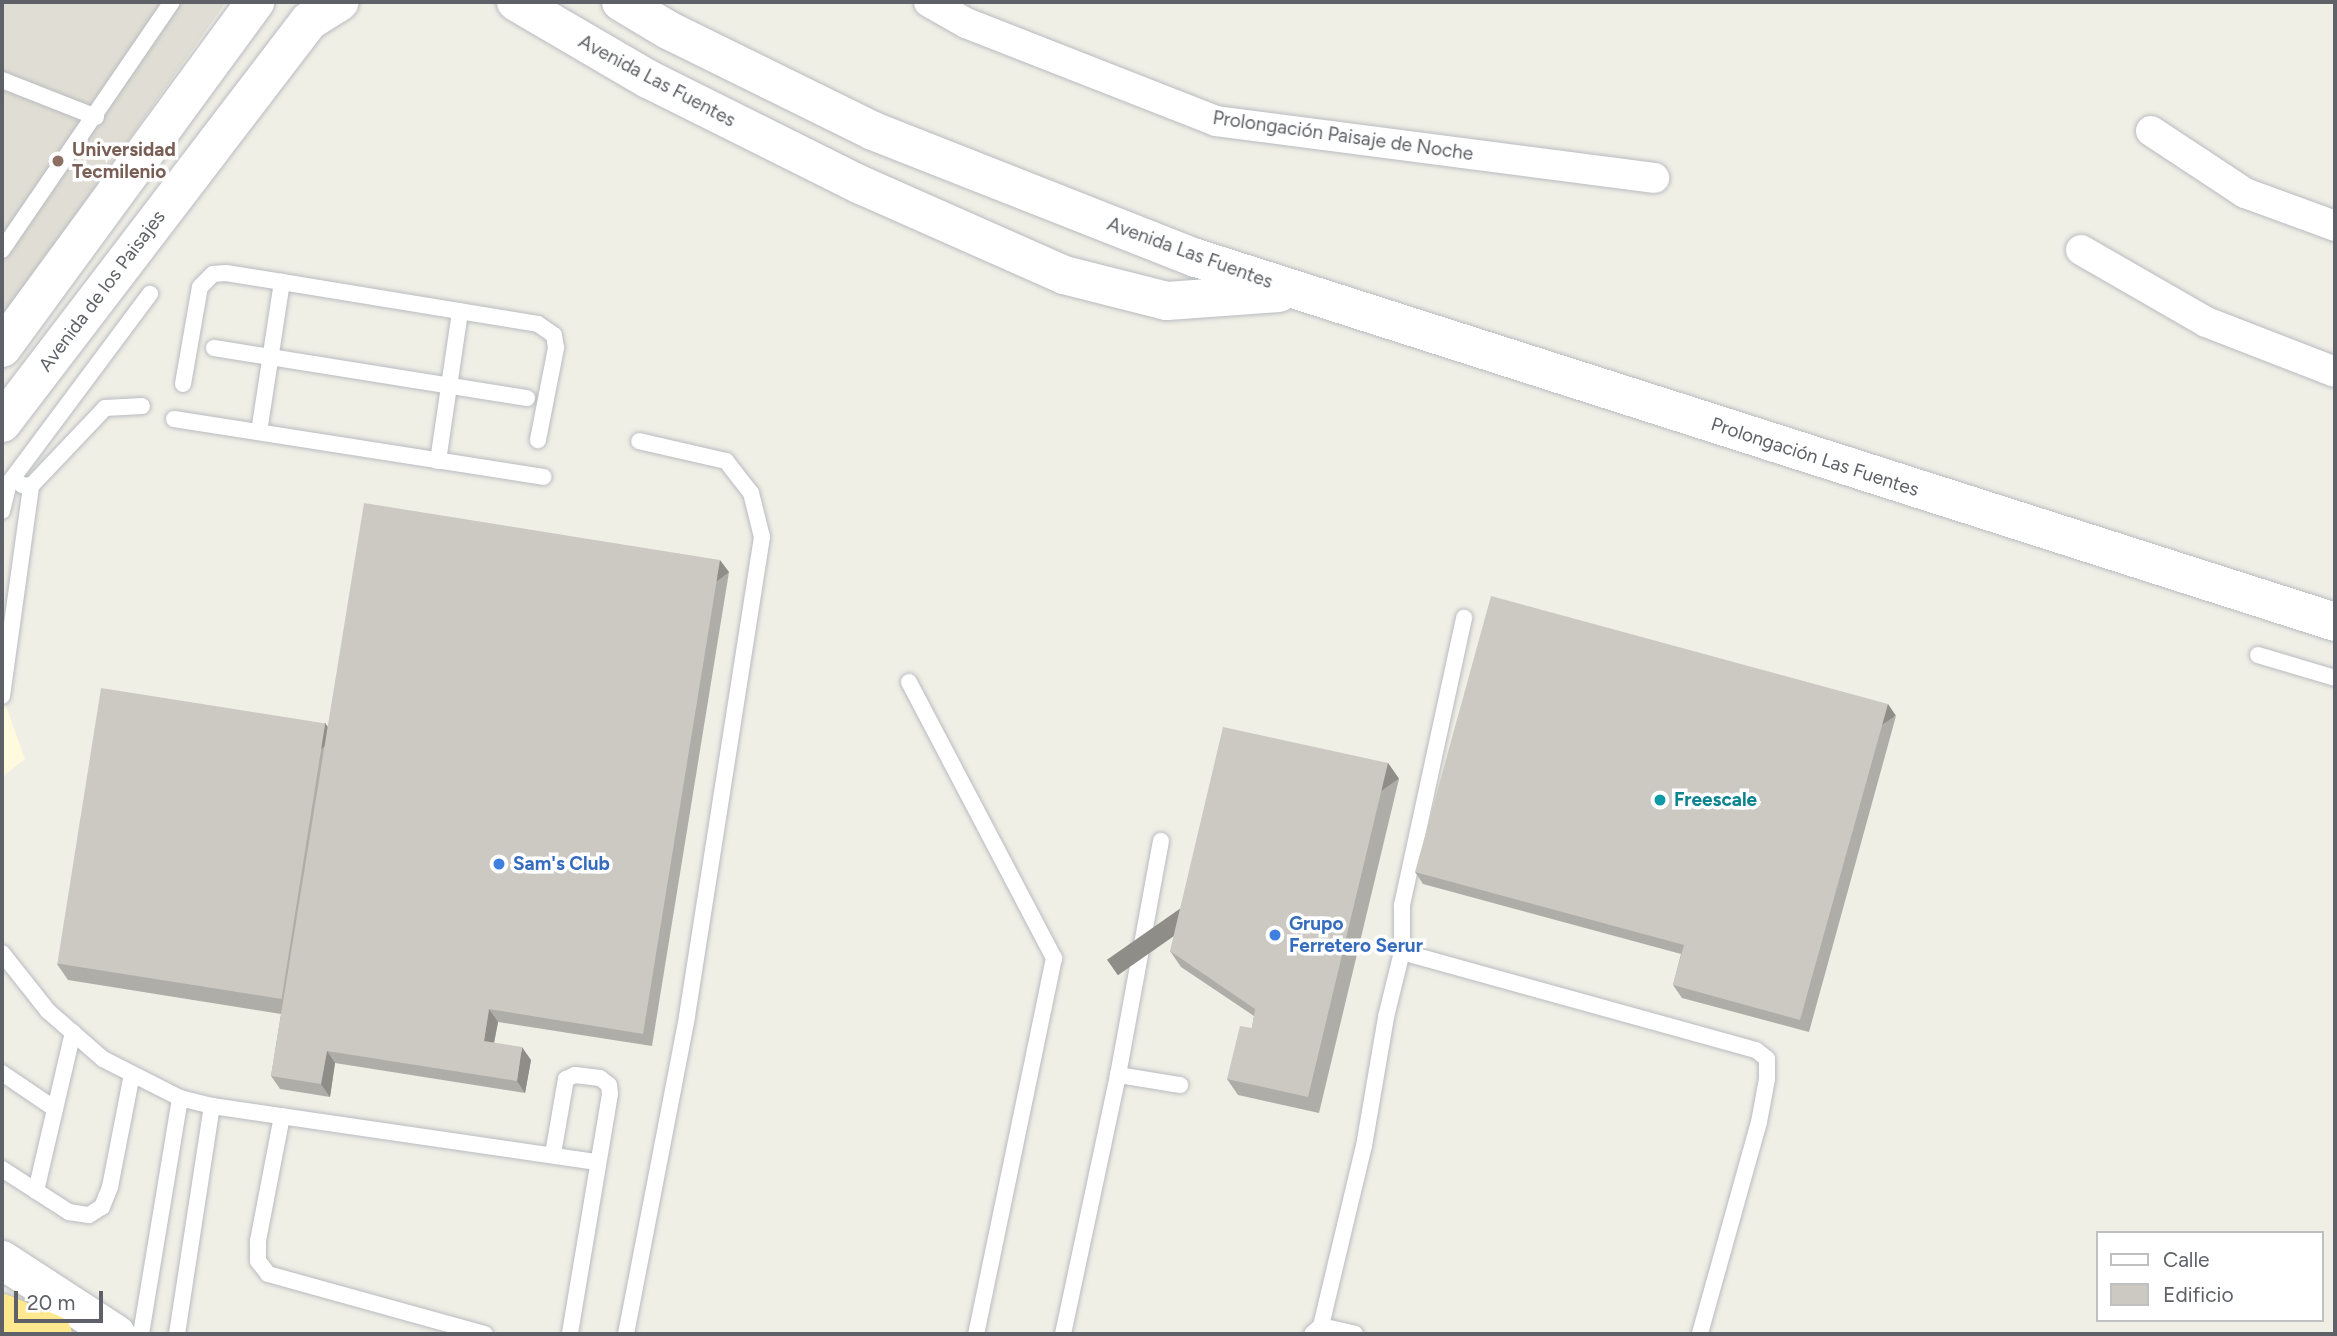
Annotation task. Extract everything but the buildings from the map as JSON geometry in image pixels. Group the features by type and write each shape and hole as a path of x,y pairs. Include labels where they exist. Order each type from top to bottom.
{"highway":[{"path":"2,1313 53,1334"}],"street":[{"path":"2,348 255,2"},
{"name":"Avenida de los Paisajes","path":"2,423 309,20 339,2"},
{"name":"Avenida Las Fuentes","path":"516,2 660,85 862,185 1063,275 1167,301 1296,291"},
{"name":"Avenida Las Fuentes","path":"621,2 668,30 873,131 1196,258 1296,291"},
{"name":"Prolongación Paisaje de Noche","path":"929,2 974,13 1216,121 1654,178"},
{"path":"2151,131 2245,193 2335,226"},
{"path":"2081,250 2206,322 2335,372"},
{"name":"Prolongación Las Fuentes","path":"1296,291 2335,622"},
{"path":"2,1260 116,1334"},
{"path":"2,1299 116,1334"}],"lane":[{"path":"2,250 96,117 172,2"},
{"path":"2,80 96,117"},
{"path":"183,384 200,287 213,274 226,273 538,324 554,335 556,348 537,440"},
{"path":"258,432 282,282"},
{"path":"2,511 9,482 150,294"},
{"path":"438,461 460,312"},
{"path":"214,348 527,398"},
{"path":"2,696 31,486 105,408 142,406"},
{"path":"174,419 543,477"},
{"path":"626,1334 687,1016 762,537 751,493 726,461 639,441"},
{"path":"9,482 31,486"},
{"path":"1347,1333 1316,1330 1364,1146 1387,1017 1402,952 1402,905 1464,618"},
{"path":"2259,655 2335,678"},
{"path":"909,682 1054,958 976,1334"},
{"path":"1063,1334 1118,1075 1161,841"},
{"path":"1402,952 1756,1050 1768,1059 1759,1122 1700,1334"},
{"path":"2,953 48,1011 103,1059 180,1098 212,1106 597,1162"},
{"path":"36,1191 72,1032"},
{"path":"2,1073 55,1109"},
{"path":"2,1169 69,1212 89,1215 103,1207 110,1187 132,1074"},
{"path":"553,1154 566,1079 575,1074 600,1078 609,1085 610,1094 570,1334"},
{"path":"1118,1075 1180,1085"},
{"path":"141,1334 180,1098"},
{"path":"177,1334 212,1106"},
{"path":"282,1116 258,1241 258,1261 268,1274 485,1334"}],"shaded area":[{"name":"Universidad Tecmilenio","path":"2,2 226,2 2,319"},
{"path":"2,695 25,759 2,777"}],"place":[{"name":"Universidad Tecmilenio","path":"58,161"},
{"name":"Freescale","path":"1660,800"},
{"name":"Sam's Club","path":"499,864"},
{"name":"Grupo Ferretero Serur","path":"1275,935"}]}
